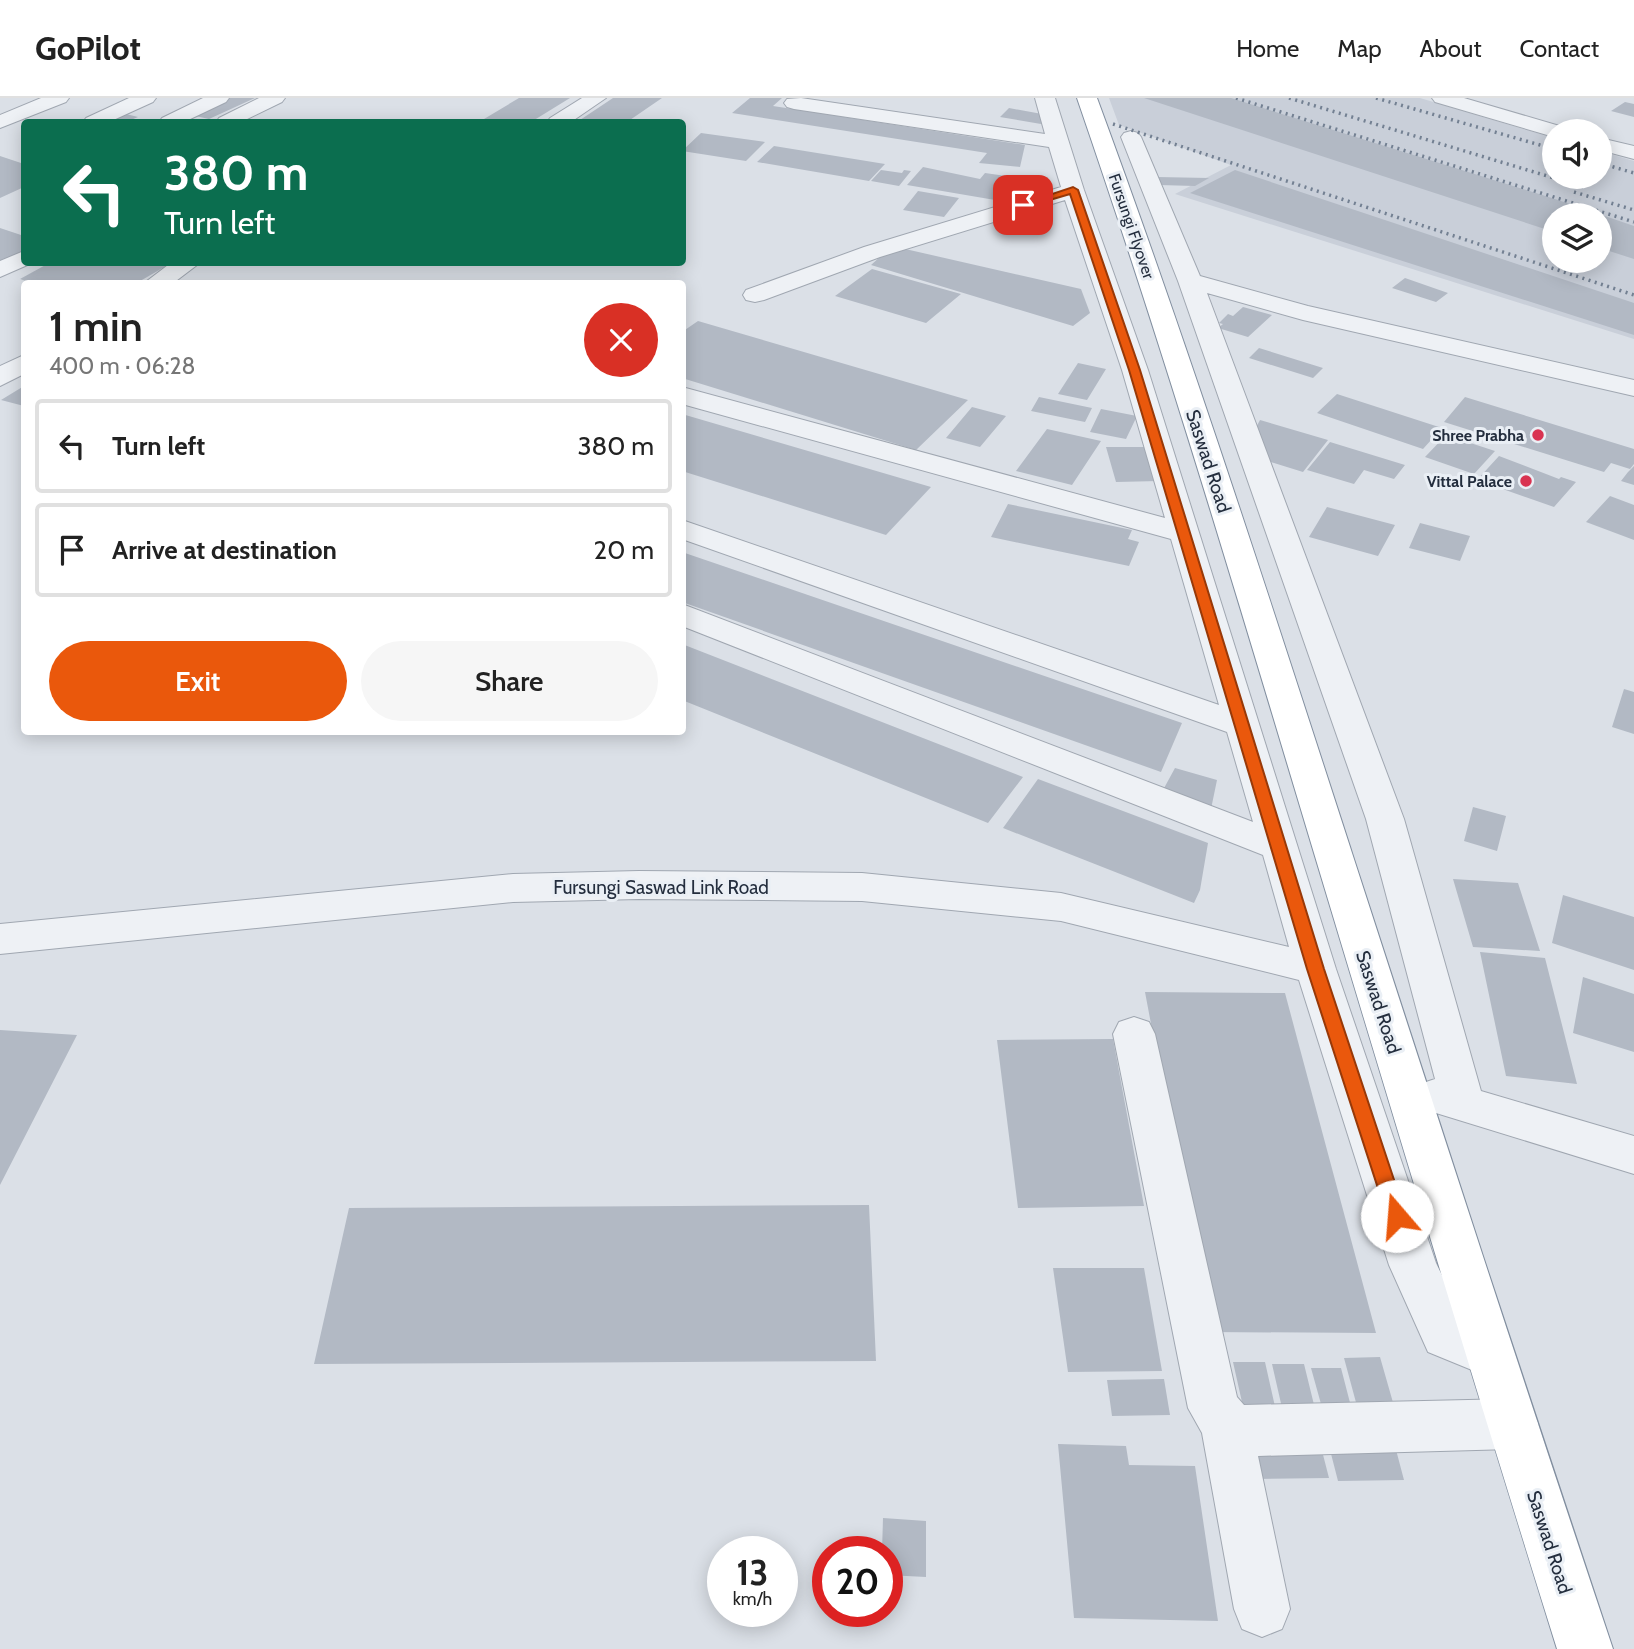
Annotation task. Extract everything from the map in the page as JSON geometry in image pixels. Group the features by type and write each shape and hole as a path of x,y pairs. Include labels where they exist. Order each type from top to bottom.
{"highway":[{"name":"Fursungi Flyover","path":"1087,98 1175,354"},
{"name":"Saswad Road","path":"1175,354 1489,1354 1585,1649"}],"street":[{"path":"0,122 59,98"},
{"path":"100,119 146,98"},
{"path":"175,119 219,98"},
{"path":"232,119 275,98"},
{"path":"563,119 596,98"},
{"path":"1045,98 1073,190 1135,370 1316,969 1413,1265 1446,1336 1489,1354"},
{"path":"1442,98 1542,127"},
{"path":"794,103 1058,142"},
{"path":"1130,137 1190,281 1385,820 1463,1104"},
{"path":"1612,147 1634,153"},
{"path":"755,295 872,252 1073,190"},
{"path":"4,281 21,261"},
{"path":"161,280 183,266"},
{"path":"1190,281 1303,312 1634,388"},
{"path":"0,378 21,365"},
{"path":"686,396 1184,533"},
{"path":"686,530 1242,725"},
{"path":"686,616 1279,847"},
{"name":"Fursungi Saswad Link Road","path":"0,939 513,888 639,885 862,887 1061,907 1316,969"},
{"path":"1134,1034 1214,1408 1226,1423 1243,1431 1512,1424"},
{"path":"1406,1085 1634,1155"},
{"path":"1226,1423 1262,1609"}],"shaded area":[{"path":"1109,98 1420,98 1542,134 1542,189 1612,189 1612,155 1634,161 1634,339 1175,194 1231,165 1119,125"}],"building":[{"path":"228,98 255,98 209,119 191,115"},
{"path":"519,98 570,98 536,119 484,119"},
{"path":"613,98 662,98 631,119 582,119"},
{"path":"750,98 782,98 773,106 1025,145 1020,167 979,163 987,153 732,113"},
{"path":"1144,98 1231,98 1567,203 1542,203 1542,228"},
{"path":"1625,102 1634,104 1634,117 1611,111"},
{"path":"1009,108 1042,114 1041,124 1000,117"},
{"path":"122,113 138,117 133,119 109,119"},
{"path":"701,133 765,142 746,161 686,152 686,147"},
{"path":"774,146 885,164 869,181 757,162"},
{"path":"0,156 21,163 21,188 0,198"},
{"path":"923,167 980,179 985,173 1013,177 995,200 907,185"},
{"path":"881,170 902,173 904,170 911,171 899,186 871,181"},
{"path":"1235,170 1634,303 1634,335 1190,193"},
{"path":"1157,177 1209,178 1195,186 1159,185"},
{"path":"918,191 959,198 944,217 903,210"},
{"path":"1612,218 1634,226 1634,259 1612,252"},
{"path":"0,228 21,235 21,256 0,266"},
{"path":"892,246 1081,289 1090,313 1073,326 871,265"},
{"path":"44,266 166,266 142,280 20,279"},
{"path":"872,269 961,294 926,323 835,296"},
{"path":"1405,278 1448,293 1436,302 1392,288"},
{"path":"1243,307 1272,315 1248,337 1218,328 1228,314 1233,316"},
{"path":"698,321 968,400 916,450 686,379 686,329"},
{"path":"1259,348 1323,368 1313,378 1249,358"},
{"path":"1078,363 1106,369 1087,400 1058,394"},
{"path":"21,388 21,405 1,400"},
{"path":"1337,394 1442,428 1423,449 1317,413"},
{"path":"1039,397 1092,408 1085,422 1031,411"},
{"name":"Shree Prabha","path":"1465,397 1634,449 1634,464 1630,469 1611,463 1604,472 1444,422"},
{"path":"972,407 1006,416 980,447 946,438"},
{"path":"1101,409 1137,416 1126,439 1090,432"},
{"path":"686,415 931,487 886,535 686,472"},
{"path":"1260,420 1328,440 1303,472 1258,458 1251,437"},
{"path":"1047,429 1101,441 1072,485 1016,471"},
{"path":"1446,435 1495,451 1474,474 1425,457"},
{"path":"1330,442 1405,465 1394,479 1364,470 1354,484 1307,470"},
{"path":"1106,447 1147,447 1159,481 1116,482"},
{"name":"Vittal Palace","path":"1499,456 1559,479 1561,477 1576,482 1554,507 1477,480"},
{"path":"1634,466 1634,485 1621,481 1628,472"},
{"path":"1610,496 1634,505 1634,540 1586,522"},
{"path":"1008,504 1132,530 1128,539 1139,542 1129,566 991,537"},
{"path":"1327,507 1395,525 1378,556 1309,537"},
{"path":"1420,523 1470,536 1460,561 1409,548"},
{"path":"686,553 1182,723 1161,772 686,603"},
{"path":"686,646 1023,777 988,823 686,702"},
{"path":"1624,689 1634,692 1634,734 1612,727"},
{"path":"1175,768 1217,780 1211,809 1163,790"},
{"path":"1038,779 1208,843 1200,890 1194,903 1003,828"},
{"path":"1473,807 1506,816 1497,851 1464,841"},
{"path":"1453,879 1518,883 1540,951 1473,947"},
{"path":"1563,895 1634,917 1634,970 1552,943"},
{"path":"1480,952 1545,958 1577,1084 1506,1076"},
{"path":"1583,977 1634,994 1634,1052 1573,1033"},
{"path":"1145,992 1285,993 1376,1333 1209,1332"},
{"path":"0,1030 77,1035 0,1185"},
{"path":"1113,1039 1144,1206 1018,1208 997,1040"},
{"path":"869,1205 876,1361 314,1364 349,1208"},
{"path":"1053,1268 1144,1268 1162,1371 1068,1372"},
{"path":"1380,1357 1398,1420 1361,1421 1344,1358"},
{"path":"1233,1362 1265,1362 1278,1420 1246,1420"},
{"path":"1272,1364 1304,1364 1318,1421 1285,1421"},
{"path":"1311,1368 1341,1368 1355,1422 1326,1422"},
{"path":"1164,1379 1170,1415 1112,1416 1107,1380"},
{"path":"1320,1443 1329,1478 1254,1479 1247,1445"},
{"path":"1058,1444 1126,1446 1129,1465 1195,1466 1218,1621 1074,1618"},
{"path":"1329,1446 1395,1446 1404,1480 1338,1481"},
{"path":"883,1518 926,1521 926,1577 903,1576 903,1536 882,1536"}],"railway":[{"path":"1236,98 1634,222"},
{"path":"1289,98 1542,174"},
{"path":"1376,98 1542,146"},
{"path":"1113,124 1634,295"},
{"path":"1612,167 1634,173"},
{"path":"1574,192 1634,210"}],"place":[{"name":"Shree Prabha","path":"1538,435"},
{"name":"Vittal Palace","path":"1526,481"}],"route":[{"path":"1023,205 1073,190 1135,370 1316,969 1397,1216"}]}
